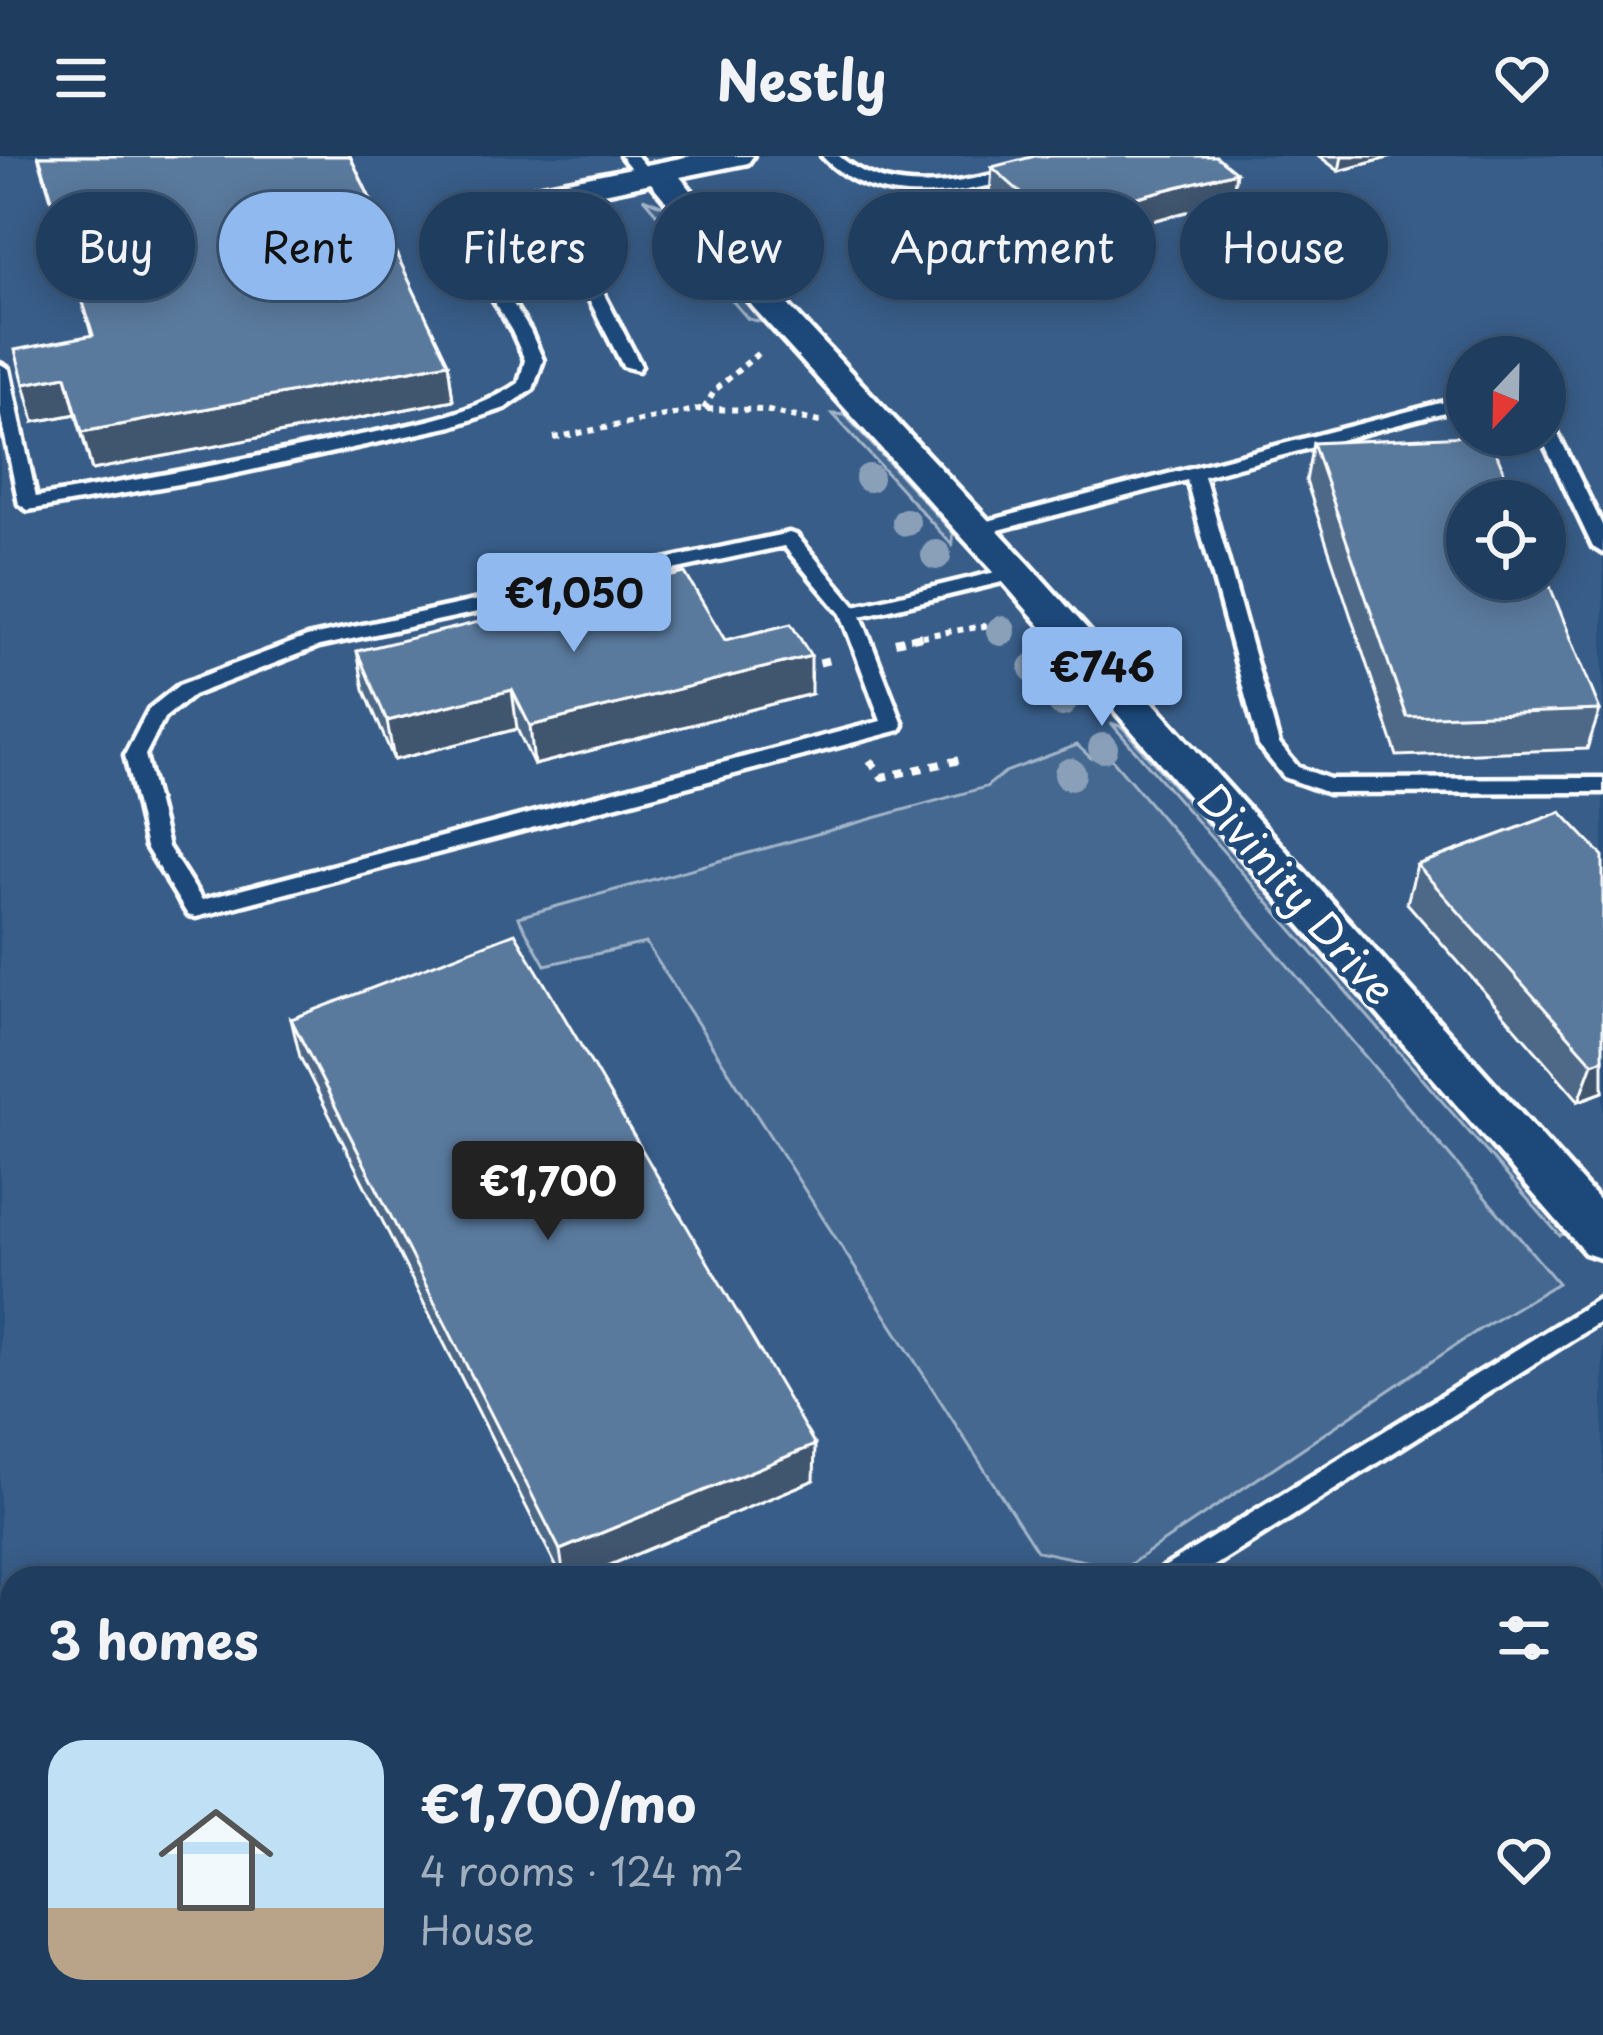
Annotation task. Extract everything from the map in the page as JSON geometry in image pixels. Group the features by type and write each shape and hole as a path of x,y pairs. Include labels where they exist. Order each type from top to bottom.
{"street":[{"path":"556,192 644,167 736,156"},
{"name":"Divinity Drive","path":"644,167 1594,1216"}],"lane":[{"path":"830,156 855,180 906,190 954,188 1036,170"},
{"path":"0,369 28,504 224,470 446,422 500,404 527,385 534,360 502,300"},
{"path":"596,300 632,366"},
{"path":"976,530 1446,407"},
{"path":"1559,456 1603,548"},
{"path":"1195,475 1269,746 1292,772 1349,789 1603,785"},
{"path":"789,539 850,613 893,725 196,909 157,848 135,755 156,714 186,690 314,641 789,539"},
{"path":"850,613 1016,573"},
{"path":"1190,1566 1603,1307"}],"path":[{"path":"704,409 715,389 766,348"},
{"path":"554,438 704,409 764,410 830,424"},
{"path":"801,667 925,633 975,632 1010,621"}],"shaded area":[{"path":"0,156 1603,156 1603,1566 0,1566"},
{"path":"732,300 744,300 762,322 748,319"},
{"path":"833,414 845,415 953,533 952,545"},
{"path":"1111,723 1122,727 1565,1232 1560,1236"},
{"path":"1077,745 1091,758 1111,758 1558,1283 1477,1331 1127,1566 1037,1551 646,943 545,965 518,917 986,787 1005,772"}],"building":[{"path":"39,156 350,156 367,192 219,192 219,300 395,300 395,251 448,363 82,432 66,376 24,384 15,350 93,335 82,300 195,300 195,192 50,192"},
{"path":"1035,156 1216,156 1236,172 1156,192 1020,192 992,167"},
{"path":"1446,437 1446,456 1498,456 1507,480 1446,480 1446,600 1556,600 1600,710 1407,717 1313,443"},
{"path":"685,573 725,640 791,624 811,656 530,726 512,690 387,721 357,651"},
{"path":"1561,812 1603,856 1603,1059 1593,1063 1417,865"},
{"path":"515,933 815,1445 560,1550 291,1019"}]}
